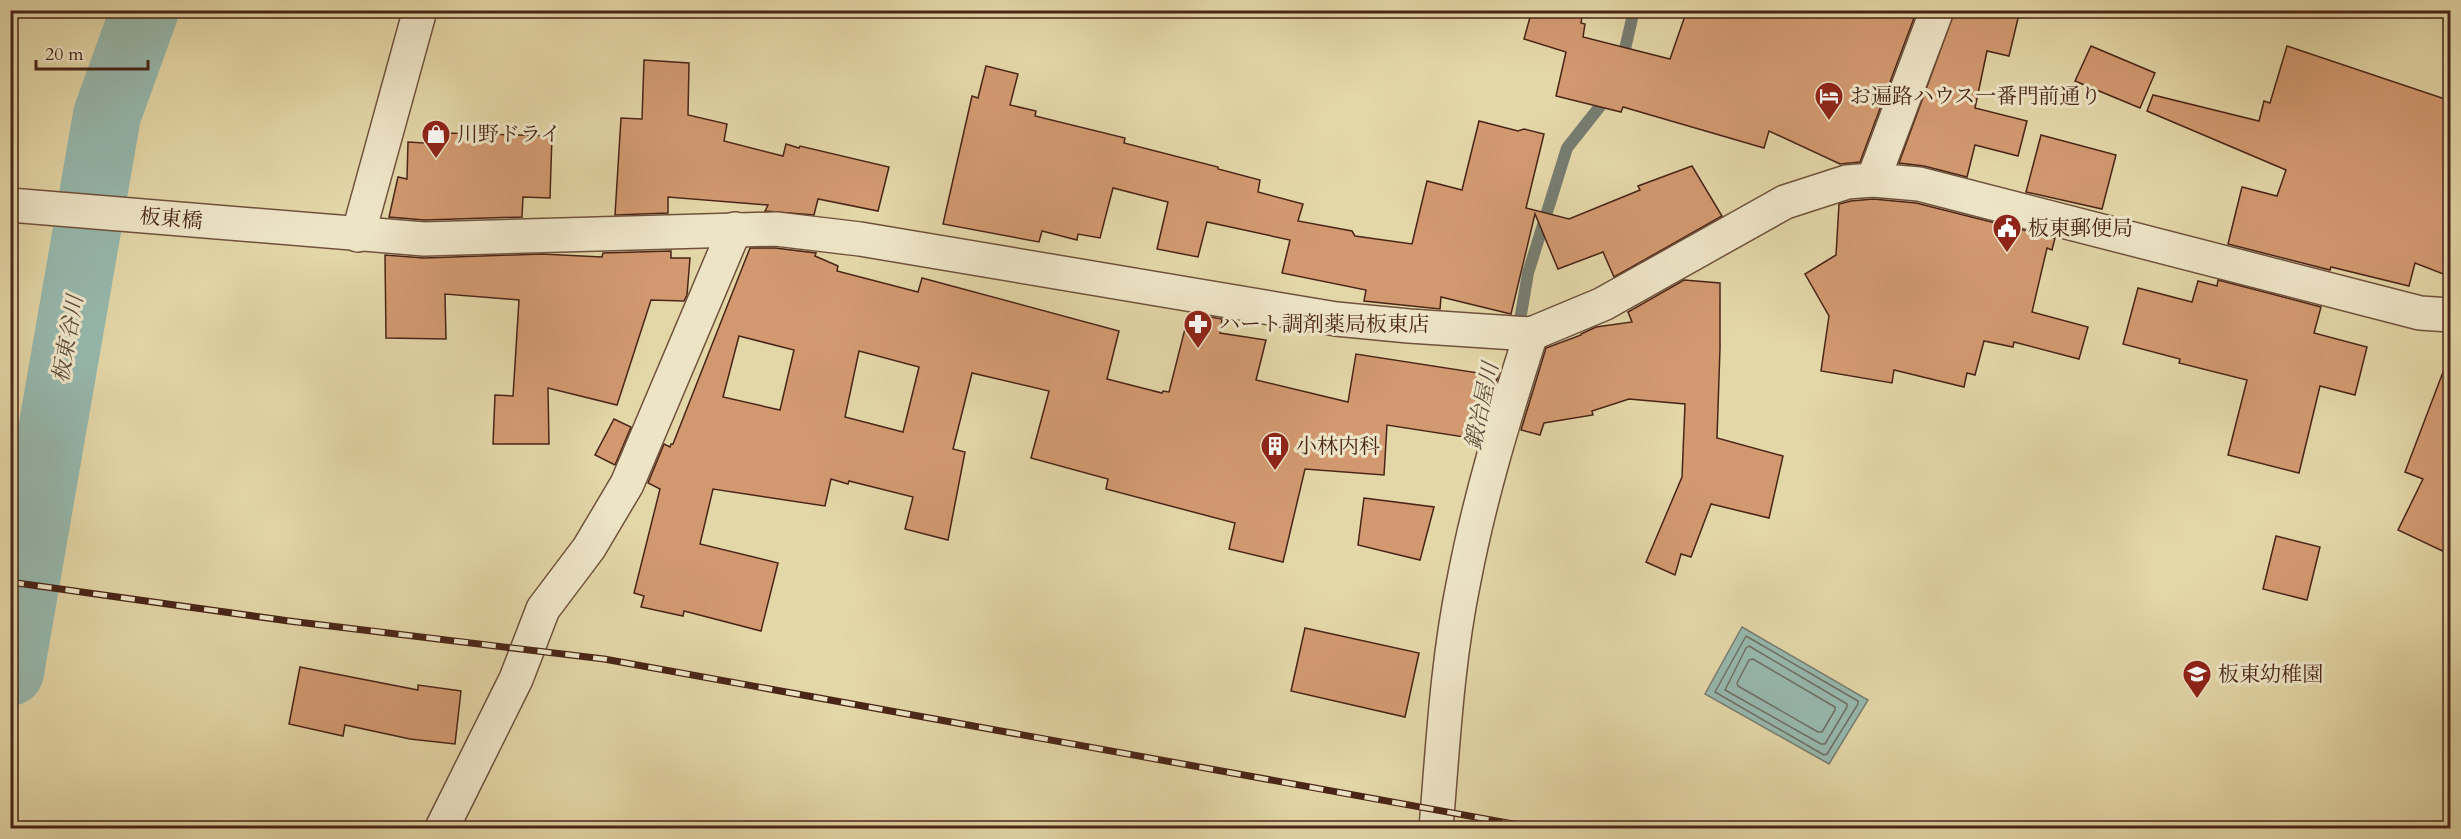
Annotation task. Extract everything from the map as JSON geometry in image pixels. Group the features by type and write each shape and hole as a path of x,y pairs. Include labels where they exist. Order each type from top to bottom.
{"street":[{"path":"344,234 420,10"},
{"path":"1874,180 1937,10"},
{"path":"1436,828 1444,706 1464,580 1492,455 1531,333 1603,304 1785,202 1847,182 1874,180 1919,184 2420,313 2451,315"},
{"name":"板東橋","path":"10,205 424,239 776,229 860,239 1336,319 1421,327 1531,333"},
{"path":"442,828 516,679 543,609 589,549 627,484 735,229"}],"water":[{"path":"1742,627 1868,700 1829,764 1705,694"}],"building":[{"path":"1532,10 1583,10 1581,23 1585,24 1583,37 1670,59 1687,10 1917,10 1860,162 1840,164 1769,131 1764,148 1623,107 1621,112 1556,96 1566,52 1524,39"},
{"path":"1955,10 2020,10 2009,56 1987,51 1975,108 2027,121 2018,156 1975,145 1967,177 1924,166 1899,163"},
{"path":"2091,46 2155,73 2140,108 2075,81"},
{"path":"2287,46 2451,101 2451,277 2415,263 2409,286 2331,267 2330,270 2228,244 2242,187 2277,196 2286,170 2147,111 2153,95 2259,121 2264,101 2270,103"},
{"path":"644,60 689,63 688,115 727,124 724,141 783,156 786,144 799,148 800,146 889,167 878,211 818,199 814,215 765,211 768,205 668,197 668,213 615,215 621,118 642,119"},
{"path":"986,66 1018,74 1010,105 1036,111 1035,116 1125,138 1124,143 1260,180 1258,192 1303,204 1298,221 1352,231 1355,236 1412,244 1427,181 1462,190 1479,121 1518,131 1524,129 1544,134 1526,208 1569,219 1640,190 1638,186 1692,166 1722,216 1614,277 1603,252 1558,269 1535,214 1511,314 1441,297 1440,309 1364,301 1366,290 1282,273 1290,240 1207,222 1198,257 1157,249 1168,202 1113,188 1100,238 1078,234 1077,240 1042,231 1039,242 943,224 972,96 978,98"},
{"path":"443,133 552,136 550,198 523,197 522,217 424,220 389,217 398,177 407,179 408,142 441,144"},
{"path":"2041,135 2116,155 2102,209 2026,192"},
{"path":"1873,199 1916,203 2055,238 2052,250 2047,248 2032,312 2088,327 2079,359 2014,342 2013,347 1984,341 1975,375 1967,373 1964,387 1894,370 1892,383 1821,371 1829,316 1805,274 1836,255 1839,204"},
{"path":"750,248 775,248 816,253 815,256 838,266 837,271 918,292 922,278 1119,331 1107,379 1162,393 1163,391 1169,392 1189,313 1222,319 1220,333 1266,340 1256,380 1348,402 1356,354 1498,376 1484,421 1480,420 1477,439 1387,425 1384,475 1305,469 1283,562 1229,549 1235,523 1106,489 1108,479 1031,458 1049,391 972,373 953,449 965,452 948,540 905,529 913,497 849,481 848,484 831,479 825,506 713,489 700,544 778,563 761,631 684,611 683,616 641,607 644,596 634,593 660,489 648,483 664,444 670,447","holes":["739,336 794,350 780,410 723,397","859,351 919,367 903,432 845,417"]},
{"path":"671,251 671,258 690,258 687,295 684,301 651,300 617,405 548,388 549,444 493,444 495,395 513,396 519,300 445,294 446,339 386,338 385,255 424,258 541,254 602,257 603,253"},
{"path":"1684,280 1720,283 1717,438 1783,456 1769,518 1711,504 1691,557 1681,554 1675,575 1646,562 1682,477 1685,404 1629,399 1592,411 1593,415 1544,423 1540,435 1521,430 1546,348 1596,327 1632,322 1628,312"},
{"path":"2218,280 2321,307 2314,333 2367,347 2355,395 2320,386 2299,473 2228,455 2247,380 2179,363 2180,359 2123,344 2138,288 2192,302 2198,281 2217,286"},
{"path":"2448,359 2451,360 2451,555 2398,530 2423,479 2405,472"},
{"path":"614,419 631,427 615,465 595,455"},
{"path":"1364,498 1434,507 1420,560 1358,545"},
{"path":"2276,536 2320,547 2307,600 2263,589"},
{"path":"1305,628 1419,653 1405,717 1291,691"},
{"path":"300,667 418,690 418,685 461,691 455,744 410,739 345,725 343,736 289,724"}],"waterway":[{"name":"板東谷川","path":"10,672 107,115 145,10"},
{"name":"鍛冶屋川","path":"1622,62 1634,10"},
{"name":"鍛冶屋川","path":"1518,332 1528,273 1567,148 1607,94"}],"railway":[{"path":"10,582 289,621 604,659 1536,828"}],"place":[{"name":"お遍路ハウス一番門前通り","path":"1829,122"},
{"name":"川野ドライ","path":"436,160"},
{"name":"板東郵便局","path":"2007,254"},
{"name":"ハート調剤薬局板東店","path":"1198,350"},
{"name":"小林内科","path":"1275,472"},
{"name":"板東幼稚園","path":"2197,700"}]}
